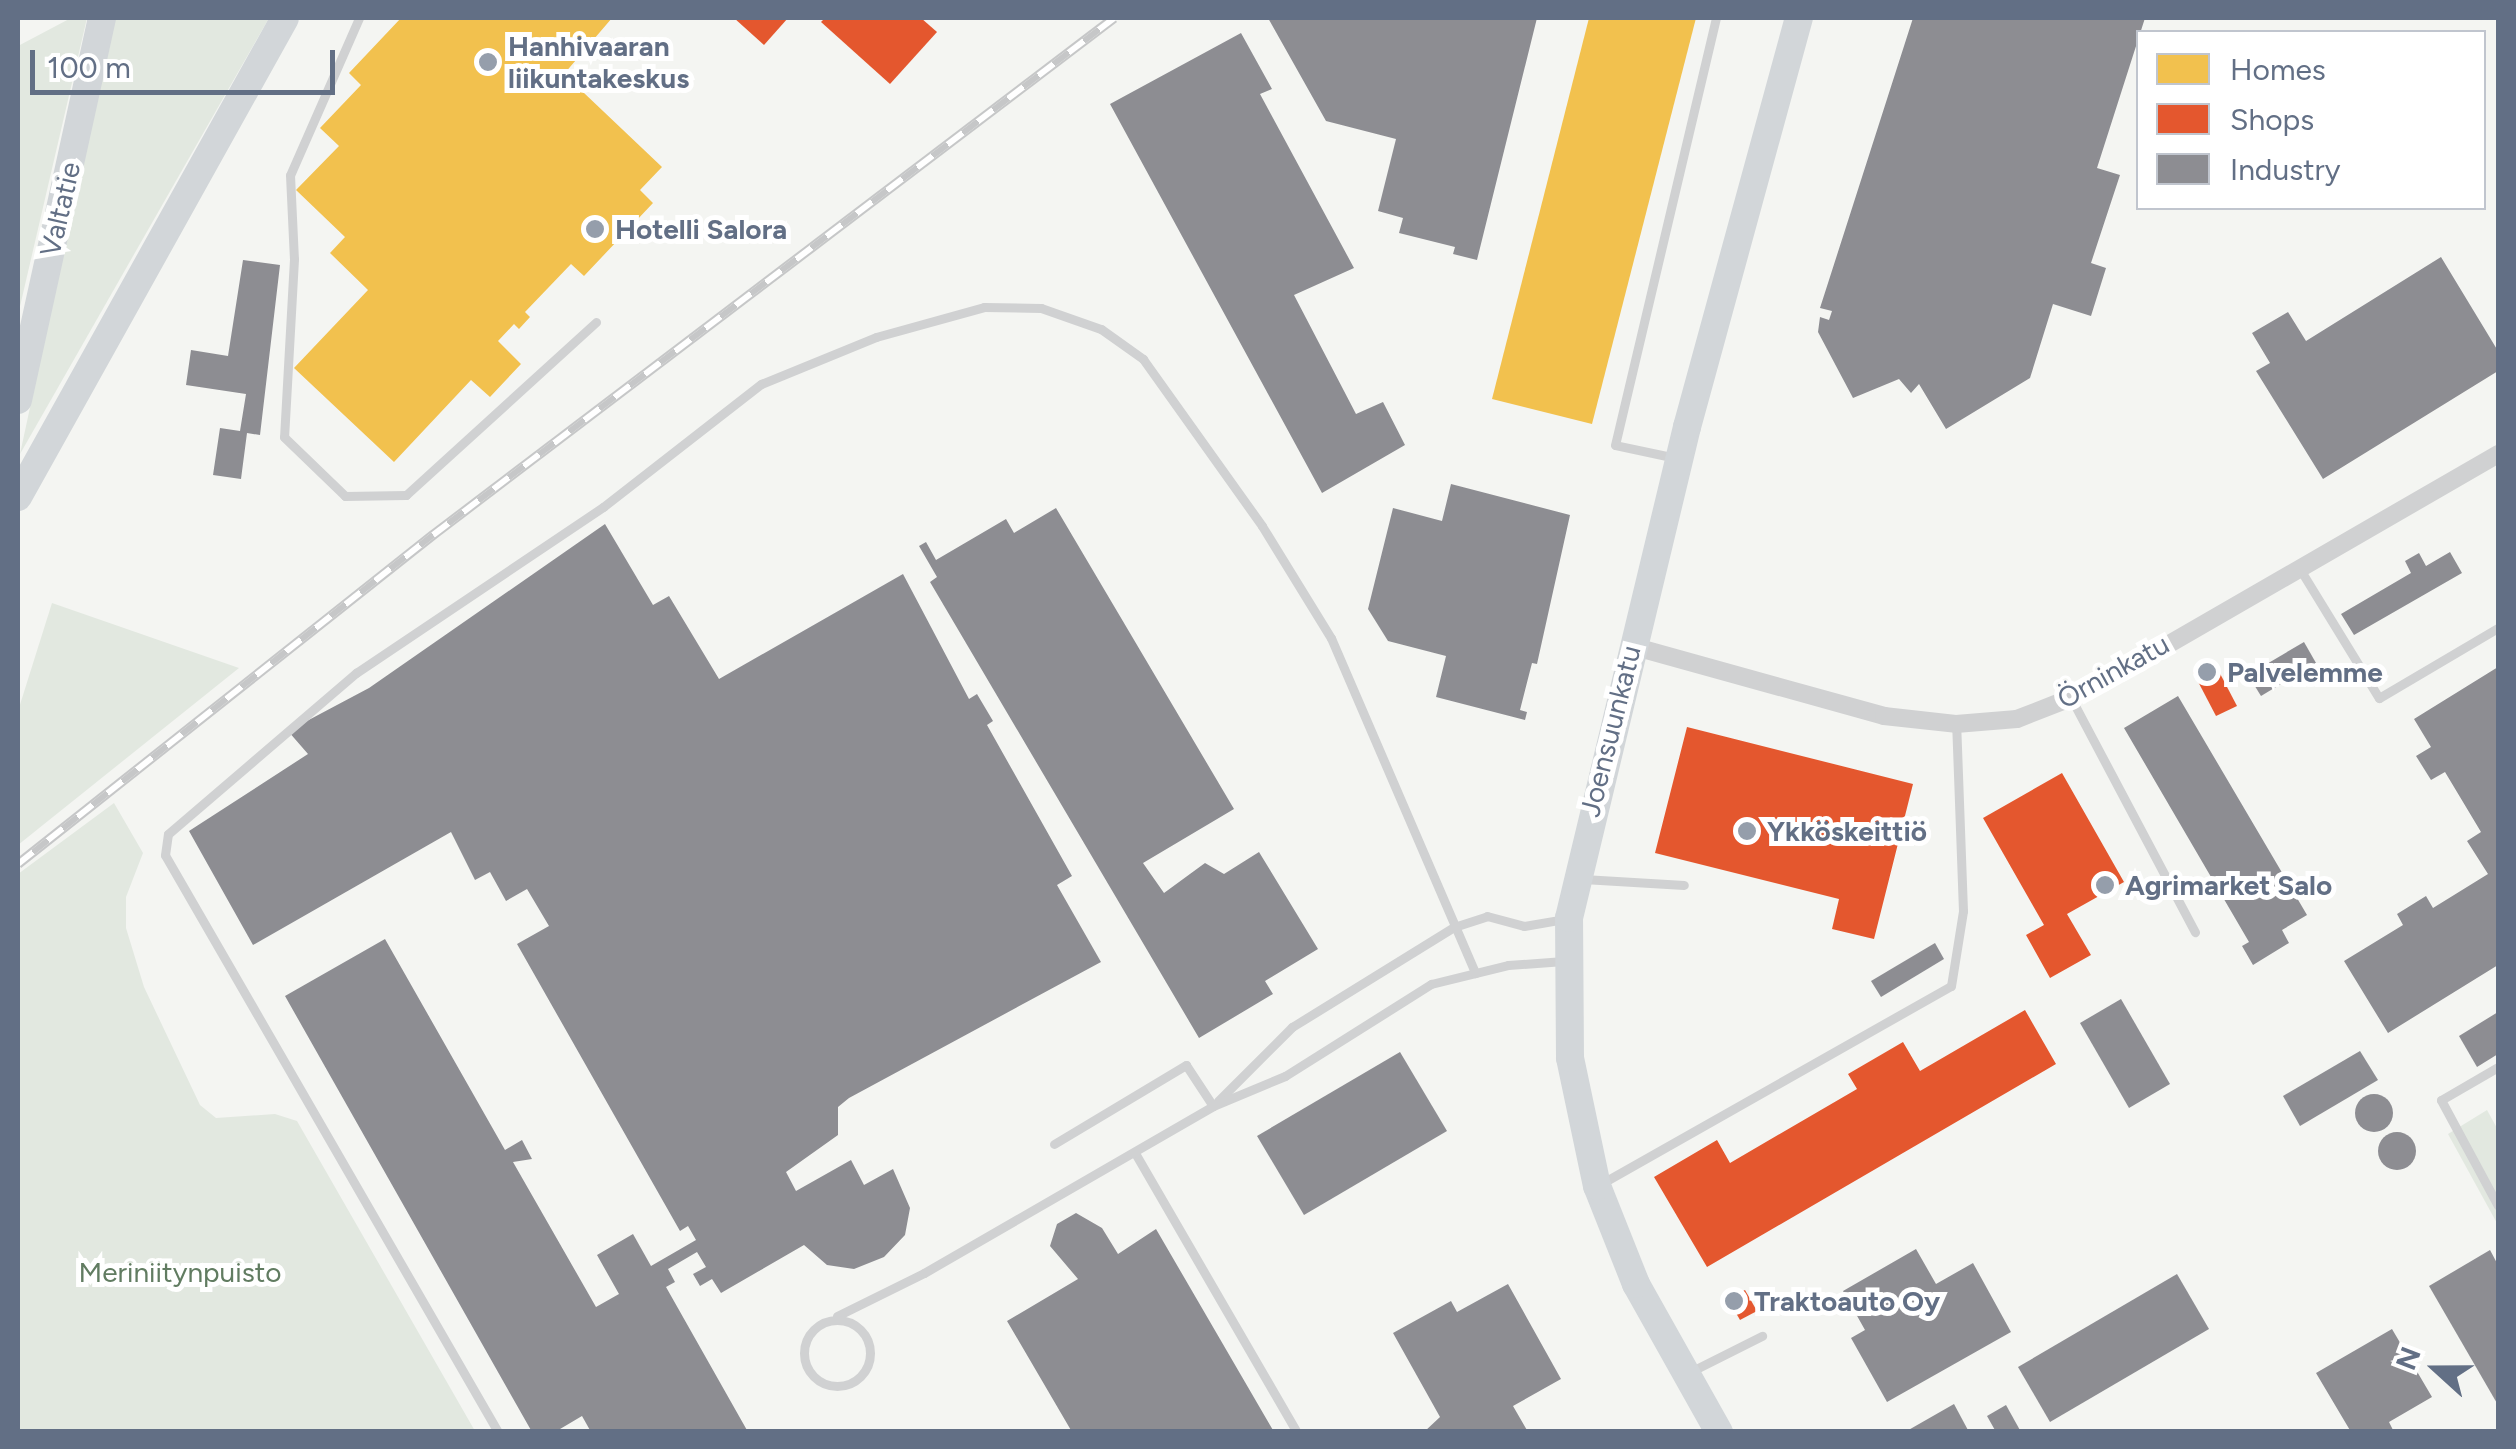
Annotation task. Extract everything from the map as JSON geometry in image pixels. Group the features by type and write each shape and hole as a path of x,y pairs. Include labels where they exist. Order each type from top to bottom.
{"street":[{"path":"18,497 285,18"},
{"name":"Joensuunkatu","path":"1719,1432 1636,1284 1597,1186 1570,1058 1569,918 1679,458 1799,18"},
{"name":"Valtatie","path":"18,400 101,22"},
{"name":"Örninkatu","path":"1632,646 1884,716 1956,724 2017,719 2070,698 2498,454"}],"lane":[{"path":"359,18 290,175 294,260 284,437 345,496 406,495 596,322"},
{"path":"1679,458 1615,446 1716,18"},
{"path":"498,1432 165,856 168,834 356,673 603,507 761,384 876,336 984,307 1041,308 1101,328 1143,359 1262,526 1331,638 1474,973"},
{"path":"2298,566 2379,698 2498,628"},
{"path":"2070,698 2196,932"},
{"path":"1597,1186 1950,986 1964,911 1956,724"},
{"path":"1576,878 1684,885"},
{"path":"1213,1106 1292,1027 1454,927 1487,916 1524,926 1569,918"},
{"path":"837,1316 867,1338 868,1366 852,1385 826,1388 802,1351 807,1336 837,1316 1213,1106 1286,1076 1431,984 1474,973 1568,961"},
{"path":"1054,1144 1186,1065 1213,1106"},
{"path":"2498,1067 2441,1100 2498,1206"},
{"path":"1135,1153 1298,1432"},
{"path":"1686,1374 1762,1336"}],"green space":[{"path":"71,18 87,18 18,315 18,46"},
{"path":"114,18 269,18 20,454"},
{"path":"52,603 239,668 18,845 18,711"},
{"name":"Meriniitynpuisto","path":"114,803 143,853 126,897 126,928 144,987 200,1105 216,1118 275,1114 297,1121 475,1431 18,1431 18,874"},
{"path":"2487,1110 2498,1130 2498,1225 2448,1134"}],"building: Homes":[{"path":"401,18 612,18 564,74 662,167 640,190 653,203 584,276 571,264 525,312 530,317 519,329 514,324 498,341 521,364 490,397 471,380 394,462 294,368 368,290 330,253 345,237 296,190 339,146 320,128 361,85 349,73"},
{"path":"1589,18 1696,18 1592,424 1492,399"}],"building: Shops":[{"path":"734,18 788,18 764,45"},
{"path":"825,18 921,18 937,32 890,84 821,22"},
{"path":"2214,662 2237,706 2216,716 2193,672"},
{"path":"1687,727 1913,784 1874,939 1832,929 1839,899 1655,853"},
{"path":"2062,773 2124,882 2067,914 2091,955 2050,978 2026,935 2044,925 1983,818"},
{"path":"2025,1010 2056,1064 1707,1267 1654,1177 1717,1140 1730,1163 1857,1089 1848,1074 1903,1042 1920,1071"},
{"path":"1745,1290 1757,1311 1740,1320 1728,1299"}],"building: Industry":[{"path":"1268,18 1537,18 1477,260 1453,254 1455,247 1399,233 1403,218 1378,211 1396,139 1326,121"},
{"path":"1913,18 2145,18 2141,30 2136,30 2136,46 2097,168 2120,175 2091,263 2106,268 2091,316 2053,304 2030,378 1946,429 1919,384 1911,393 1899,379 1853,398 1818,332 1820,317 1829,320 1832,311 1820,308"},
{"path":"1241,33 1272,89 1260,94 1354,268 1294,295 1356,414 1383,402 1405,445 1322,493 1110,104"},
{"path":"2441,257 2498,351 2498,371 2323,479 2256,371 2270,363 2252,333 2288,312 2306,341"},
{"path":"243,260 280,265 260,435 247,433 241,479 213,475 220,428 240,431 246,394 186,385 191,350 228,356"},
{"path":"1451,484 1570,515 1537,664 1532,663 1520,710 1527,712 1525,720 1436,697 1446,656 1388,641 1368,609 1393,508 1442,521"},
{"path":"1056,508 1234,809 1143,863 1164,893 1205,863 1224,874 1259,852 1318,949 1265,981 1273,994 1199,1038 930,582 937,577 919,546 926,542 936,560 1006,519 1014,533"},
{"path":"605,524 653,605 669,596 719,679 903,574 969,699 977,694 993,721 987,725 1072,876 1057,885 1101,962 849,1098 838,1107 838,1135 786,1172 796,1191 851,1160 864,1185 893,1169 910,1208 905,1235 884,1257 854,1269 827,1265 804,1245 721,1293 712,1279 700,1286 693,1274 706,1267 697,1252 668,1269 675,1282 666,1287 748,1432 591,1432 582,1416 555,1432 532,1432 285,996 385,939 505,1150 522,1140 532,1159 513,1162 596,1307 619,1294 597,1255 633,1234 651,1266 696,1240 688,1226 680,1231 517,944 549,926 527,889 506,901 490,872 475,880 451,832 253,945 189,831 308,754 288,731 369,688"},
{"path":"2450,552 2462,573 2354,635 2341,614 2411,573 2405,561 2419,553 2426,566"},
{"path":"2304,642 2316,663 2261,696 2248,675"},
{"path":"2498,667 2498,965 2388,1033 2344,961 2403,925 2397,914 2426,896 2433,908 2488,874 2467,841 2481,832 2445,772 2431,780 2416,756 2431,747 2414,719"},
{"path":"2178,696 2307,915 2282,930 2289,943 2253,965 2242,946 2249,942 2124,728"},
{"path":"1935,943 1944,959 1881,997 1871,981"},
{"path":"2121,999 2170,1084 2129,1108 2080,1023"},
{"path":"2498,1012 2498,1054 2477,1067 2459,1036"},
{"path":"2360,1051 2378,1080 2300,1126 2283,1096"},
{"path":"1400,1052 1447,1131 1304,1215 1257,1136"},
{"path":"2374,1094 2388,1099 2393,1113 2388,1127 2374,1132 2360,1127 2355,1113 2360,1099"},
{"path":"2397,1132 2410,1138 2416,1151 2410,1164 2397,1170 2384,1164 2378,1151 2384,1138"},
{"path":"1076,1213 1102,1228 1118,1254 1156,1229 1274,1432 1072,1432 1007,1321 1078,1279 1050,1246 1057,1224"},
{"path":"1916,1249 1936,1284 1973,1263 2011,1332 1887,1402 1851,1338 1865,1330 1843,1291"},
{"path":"2490,1250 2498,1265 2498,1405 2429,1286"},
{"path":"2177,1274 2209,1329 2050,1422 2018,1367"},
{"path":"1508,1284 1561,1379 1513,1406 1528,1432 1424,1432 1440,1417 1393,1333 1451,1301 1457,1312"},
{"path":"2392,1329 2432,1397 2389,1422 2394,1432 2351,1432 2316,1373"},
{"path":"1954,1404 1969,1432 1905,1432"},
{"path":"2006,1405 2021,1432 1996,1432 1987,1416"}],"railway":[{"path":"18,864 433,535 1114,18"}],"place":[{"name":"Hanhivaaran liikuntakeskus","path":"488,62"},
{"name":"Hotelli Salora","path":"595,229"},
{"name":"Palvelemme","path":"2207,672"},
{"name":"Ykköskeittiö","path":"1747,831"},
{"name":"Agrimarket Salo","path":"2105,885"},
{"name":"Traktoauto Oy","path":"1734,1301"}]}
